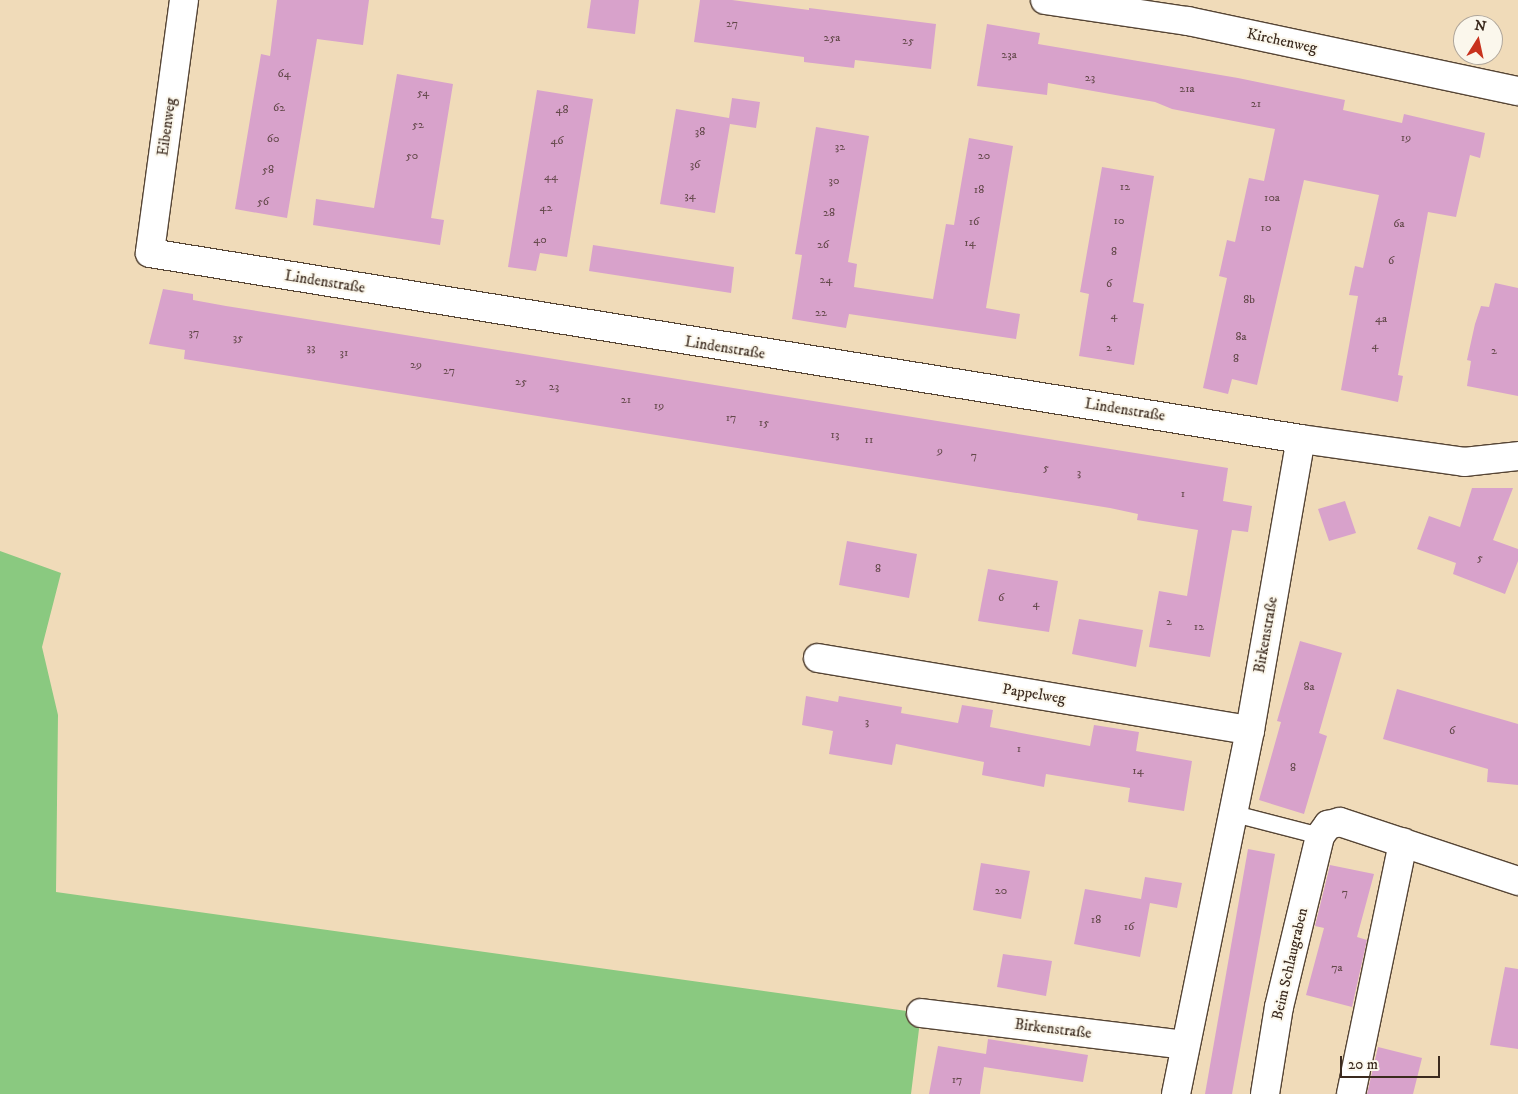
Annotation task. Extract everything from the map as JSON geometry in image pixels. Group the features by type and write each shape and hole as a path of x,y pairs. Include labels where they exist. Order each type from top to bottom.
{"street":[{"name":"Eibenweg","path":"150,253 184,0"},
{"name":"Kirchenweg","path":"1046,0 1188,21 1518,90"},
{"name":"Lindenstraße","path":"150,253 1300,439"},
{"path":"1300,439 1464,462 1518,456"},
{"name":"Birkenstraße","path":"1176,1094 1231,813 1250,730 1300,439"},
{"name":"Pappelweg","path":"818,658 1250,730"},
{"path":"1324,830 1340,822 1518,881"},
{"name":"Beim Schlaugraben","path":"1265,1094 1279,1007 1324,830"},
{"path":"1351,1094 1403,842"},
{"name":"Birkenstraße","path":"921,1013 1186,1045"}],"lane":[{"path":"1231,813 1324,830"}],"green space":[{"path":"0,551 61,573 42,647 58,715 56,892 921,1013 911,1094 0,1094"}],"building":[{"path":"277,0 369,0 363,45 317,39 287,218 235,209 261,54 270,56"},
{"path":"591,0 639,0 635,34 587,28"},
{"path":"700,0 732,0 936,24 931,69 855,60 854,68 804,62 804,57 694,42"},
{"path":"987,24 1040,33 1038,44 1238,78 1345,100 1343,110 1402,123 1404,114 1485,133 1480,158 1470,155 1456,217 1428,212 1398,375 1403,376 1398,402 1341,390 1358,296 1349,295 1355,266 1363,268 1379,195 1304,180 1257,385 1232,379 1228,394 1203,388 1227,278 1219,276 1227,240 1235,242 1249,178 1264,181 1275,129 1172,109 1155,102 1048,83 1047,95 977,86"},
{"path":"397,74 453,84 431,218 444,220 440,245 313,225 316,199 374,208"},
{"path":"537,90 593,99 567,257 540,253 536,271 508,267"},
{"path":"732,98 760,102 756,128 730,124 715,213 660,204 676,109 729,118"},
{"path":"816,127 869,136 848,262 857,264 854,287 933,299 946,224 954,225 969,138 1013,146 986,308 1020,314 1016,339 849,314 846,328 792,319 802,255 795,254"},
{"path":"1102,167 1154,176 1133,302 1144,304 1134,365 1079,356 1089,294 1080,292"},
{"path":"593,245 734,267 731,293 589,271"},
{"path":"1495,283 1518,288 1518,396 1467,386 1471,361 1467,360 1475,324 1481,306 1489,307"},
{"path":"163,289 193,294 193,300 226,306 1228,468 1223,501 1252,506 1248,532 1232,530 1210,657 1149,647 1159,591 1187,596 1198,530 1137,520 1138,514 1110,508 184,359 185,350 149,344"},
{"path":"1472,488 1513,488 1493,540 1518,549 1518,561 1505,594 1453,574 1456,563 1417,549 1429,516 1460,527"},
{"path":"1345,501 1356,533 1329,541 1318,509"},
{"path":"847,541 917,554 909,598 839,585"},
{"path":"988,569 1058,581 1049,632 978,621"},
{"path":"1079,619 1143,630 1136,667 1072,654"},
{"path":"1300,641 1342,653 1319,733 1327,736 1304,814 1259,800 1281,722 1277,721"},
{"path":"1397,689 1518,724 1518,785 1487,782 1488,769 1383,739"},
{"path":"806,696 838,702 839,696 902,707 901,713 958,723 962,705 993,710 990,727 1090,746 1094,725 1139,732 1136,751 1192,761 1184,811 1128,802 1130,788 1046,774 1044,787 982,775 984,762 896,744 892,765 829,754 833,731 802,725"},
{"path":"1248,849 1275,854 1232,1094 1205,1094"},
{"path":"981,863 1030,871 1021,919 973,910"},
{"path":"1330,865 1374,874 1357,937 1367,940 1352,1007 1306,995 1324,928 1315,926"},
{"path":"1145,877 1182,883 1177,908 1150,903 1140,957 1074,944 1085,889 1141,899"},
{"path":"1003,954 1052,961 1046,996 997,987"},
{"path":"1505,967 1518,969 1518,1049 1490,1045"},
{"path":"988,1039 1088,1055 1083,1082 984,1067 980,1094 929,1094 938,1046 986,1054"},
{"path":"1378,1047 1422,1058 1413,1094 1367,1094"}]}
